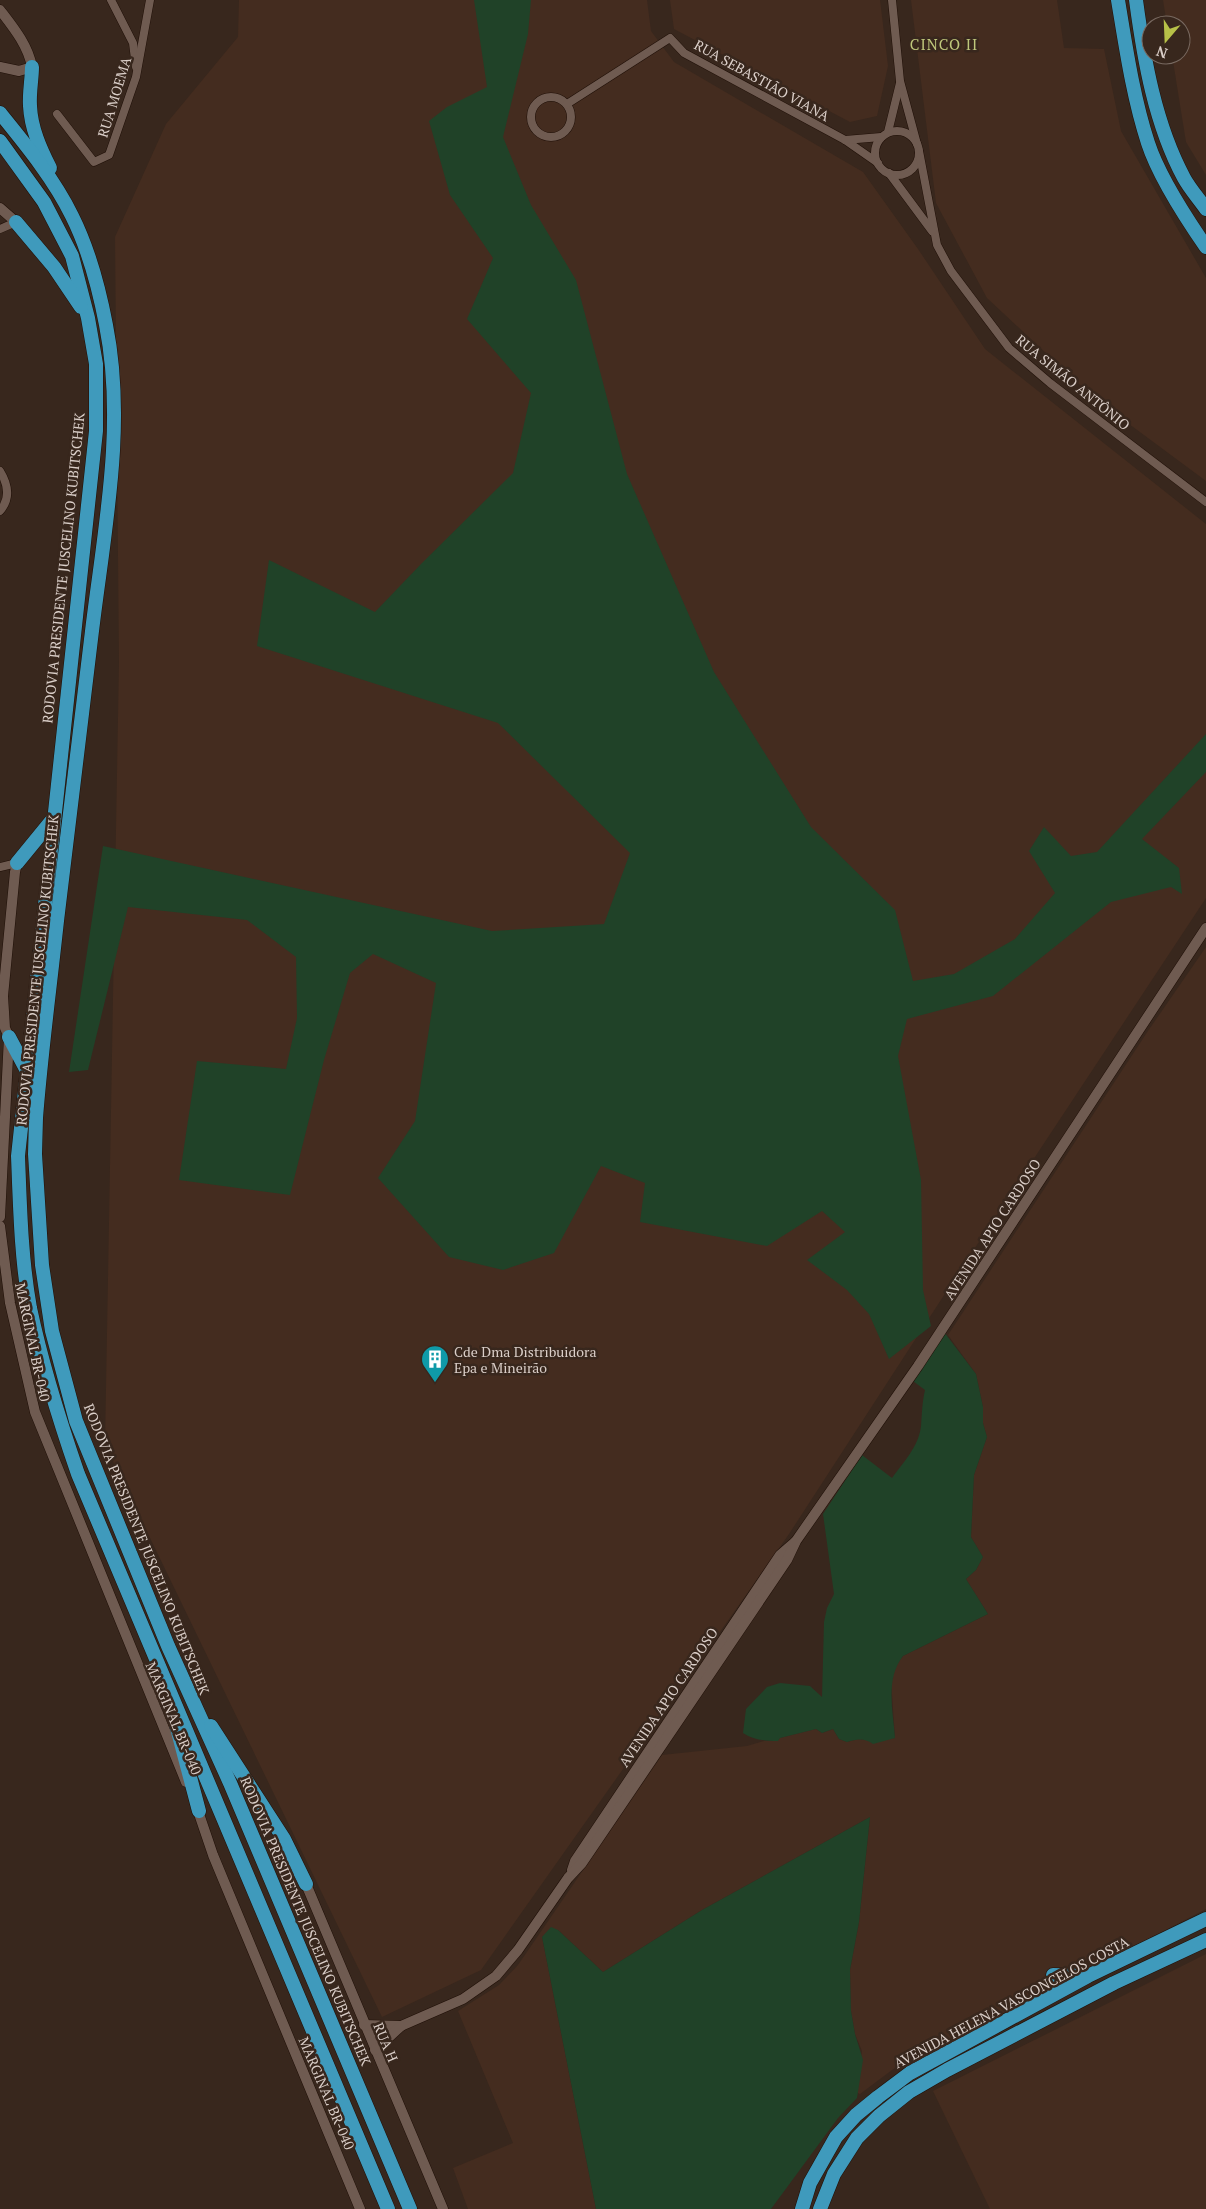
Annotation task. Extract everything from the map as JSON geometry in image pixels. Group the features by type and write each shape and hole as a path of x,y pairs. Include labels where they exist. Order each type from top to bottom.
{"highway":[{"path":"1118,0 1128,61 1148,144 1190,224 1206,247"},
{"path":"1136,0 1144,57 1167,141 1184,178 1206,209"},
{"path":"32,67 30,104 35,132 71,214"},
{"name":"RODOVIA PRESIDENTE JUSCELINO KUBITSCHEK","path":"0,113 47,175 71,214 89,256 107,327 112,370 114,414 104,548 93,618 39,1076 35,1154 42,1265 52,1330 76,1421 184,1685 230,1783 410,2209"},
{"name":"RODOVIA PRESIDENTE JUSCELINO KUBITSCHEK","path":"0,141 44,202 72,256 88,318 96,364 96,431 18,1156 21,1233 30,1307 51,1394 78,1474 388,2209"},
{"path":"16,222 54,267 88,318"},
{"path":"17,863 53,819"},
{"path":"9,1036 27,1071"},
{"path":"166,1685 199,1811"},
{"path":"184,1685 284,1840 306,1884"},
{"name":"AVENIDA HELENA VASCONCELOS COSTA","path":"802,2209 810,2183 836,2137 856,2115 910,2073 1088,1976 1206,1919"},
{"path":"820,2209 834,2174 857,2138 879,2116 909,2092 947,2070 1114,1983 1206,1940"},
{"path":"1053,1975 1088,1976"}],"main road":[{"path":"0,10 25,45 32,67 19,71 0,68"},
{"path":"0,208 16,222"},
{"path":"0,1217 9,1036 5,1028 3,996 17,863"},
{"name":"AVENIDA APIO CARDOSO","path":"375,2050 401,2026 463,1999 496,1976 518,1950 571,1874 575,1861 780,1555 796,1541 918,1366 1206,928"},
{"name":"MARGINAL BR-040","path":"0,1226 10,1303 34,1412 132,1653 199,1811 213,1855 360,2209"},
{"name":"RUA H","path":"306,1884 443,2209"},
{"name":"AVENIDA APIO CARDOSO","path":"364,2025 401,2026"}],"street":[{"path":"111,0 133,42 136,77"},
{"name":"RUA MOEMA","path":"57,114 94,162 109,155 136,77 150,0"},
{"name":"RUA SIMÃO ANTÔNIO","path":"892,0 900,81 918,148 937,245 951,271 1009,348 1050,383 1206,502"},
{"name":"RUA SEBASTIÃO VIANA","path":"567,104 670,38 684,52 846,140 878,163"},
{"name":"RUA SIMÃO ANTÔNIO","path":"888,132 900,81"},
{"path":"550,96 556,97 567,104 572,117 568,129 556,136 550,137 537,132 531,120 531,113 538,102 550,96"},
{"path":"895,130 908,134 918,148 915,165 903,174 888,173 878,163 875,150 881,137 888,132 895,130"},
{"path":"846,140 881,137"},
{"name":"RUA SIMÃO ANTÔNIO","path":"888,173 934,233"},
{"path":"0,229 16,222"},
{"path":"0,470 9,490 4,506 0,511"},
{"path":"0,867 17,863"}],"shaded area":[{"path":"239,0 647,0 651,31 674,62 863,172 918,249 985,349 1206,524 1206,898 789,1534 481,1970 382,2017 105,1445 119,662 115,237 166,124 238,37"},
{"path":"670,0 880,0 888,66 877,116 850,122 674,29"},
{"path":"911,0 1057,0 1064,48 1104,49 1121,131 1206,278 1206,481 1094,398 987,298 936,203"},
{"path":"1163,0 1206,0 1206,175 1186,142 1174,65 1191,65 1191,15 1165,15"},
{"path":"1206,947 1206,1909 1029,2001 929,2048 892,2070 860,2094 858,2093 857,2086 862,2051 855,2034 851,2011 850,1970 859,1922 870,1817 702,1910 603,1972 558,1930 542,1937 596,2209 468,2209 453,2168 513,2143 458,2011 499,1985 518,1965 662,1755 747,1746 764,1741 777,1741 780,1738 816,1729 822,1733 833,1729 839,1739 847,1742 858,1739 895,1738 891,1680 896,1665 903,1656 988,1614 966,1579 976,1570 983,1557 971,1537 974,1475 987,1437 983,1423 983,1407 976,1374 948,1335 1148,1031"},
{"path":"1206,1954 1206,2209 990,2209 933,2091"}],"green space":[{"path":"474,0 531,0 528,34 503,137 531,205 576,280 627,474 714,672 811,827 895,910 913,981 954,974 1015,939 1055,893 1029,851 1044,827 1071,856 1097,852 1206,734 1206,772 1142,839 1179,868 1182,894 1171,887 1111,902 993,996 907,1019 898,1056 921,1180 923,1290 931,1326 889,1359 869,1314 847,1290 807,1260 845,1232 822,1211 767,1246 640,1222 645,1183 601,1166 554,1253 503,1270 449,1257 378,1178 415,1121 436,983 373,954 350,973 324,1060 290,1195 179,1180 197,1061 286,1069 297,1018 296,957 247,920 128,907 88,1070 69,1072 103,846 492,931 604,924 630,853 498,723 257,646 269,560 375,612 513,473 531,393 467,319 493,258 450,195 429,121 447,107 487,87"},
{"path":"944,1332 976,1374 983,1407 983,1423 987,1437 974,1475 971,1537 983,1557 976,1570 966,1579 988,1614 903,1656 897,1665 892,1685 895,1738 873,1744 860,1740 847,1742 839,1739 833,1729 822,1733 816,1729 780,1738 778,1741 759,1740 751,1737 743,1733 746,1709 767,1687 780,1683 810,1686 822,1697 824,1622 827,1608 834,1594 823,1514 862,1455 892,1478 910,1454 920,1433 925,1390 913,1381"},
{"path":"870,1817 859,1922 850,1970 851,2011 855,2034 863,2060 857,2098 838,2118 771,2209 596,2209 542,1937 551,1927 558,1930 603,1972 702,1910"}],"place":[{"name":"Cde Dma Distribuidora Epa e Mineirão","path":"435,1383"}],"district":[{"name":"CINCO II","path":"944,44"}]}
